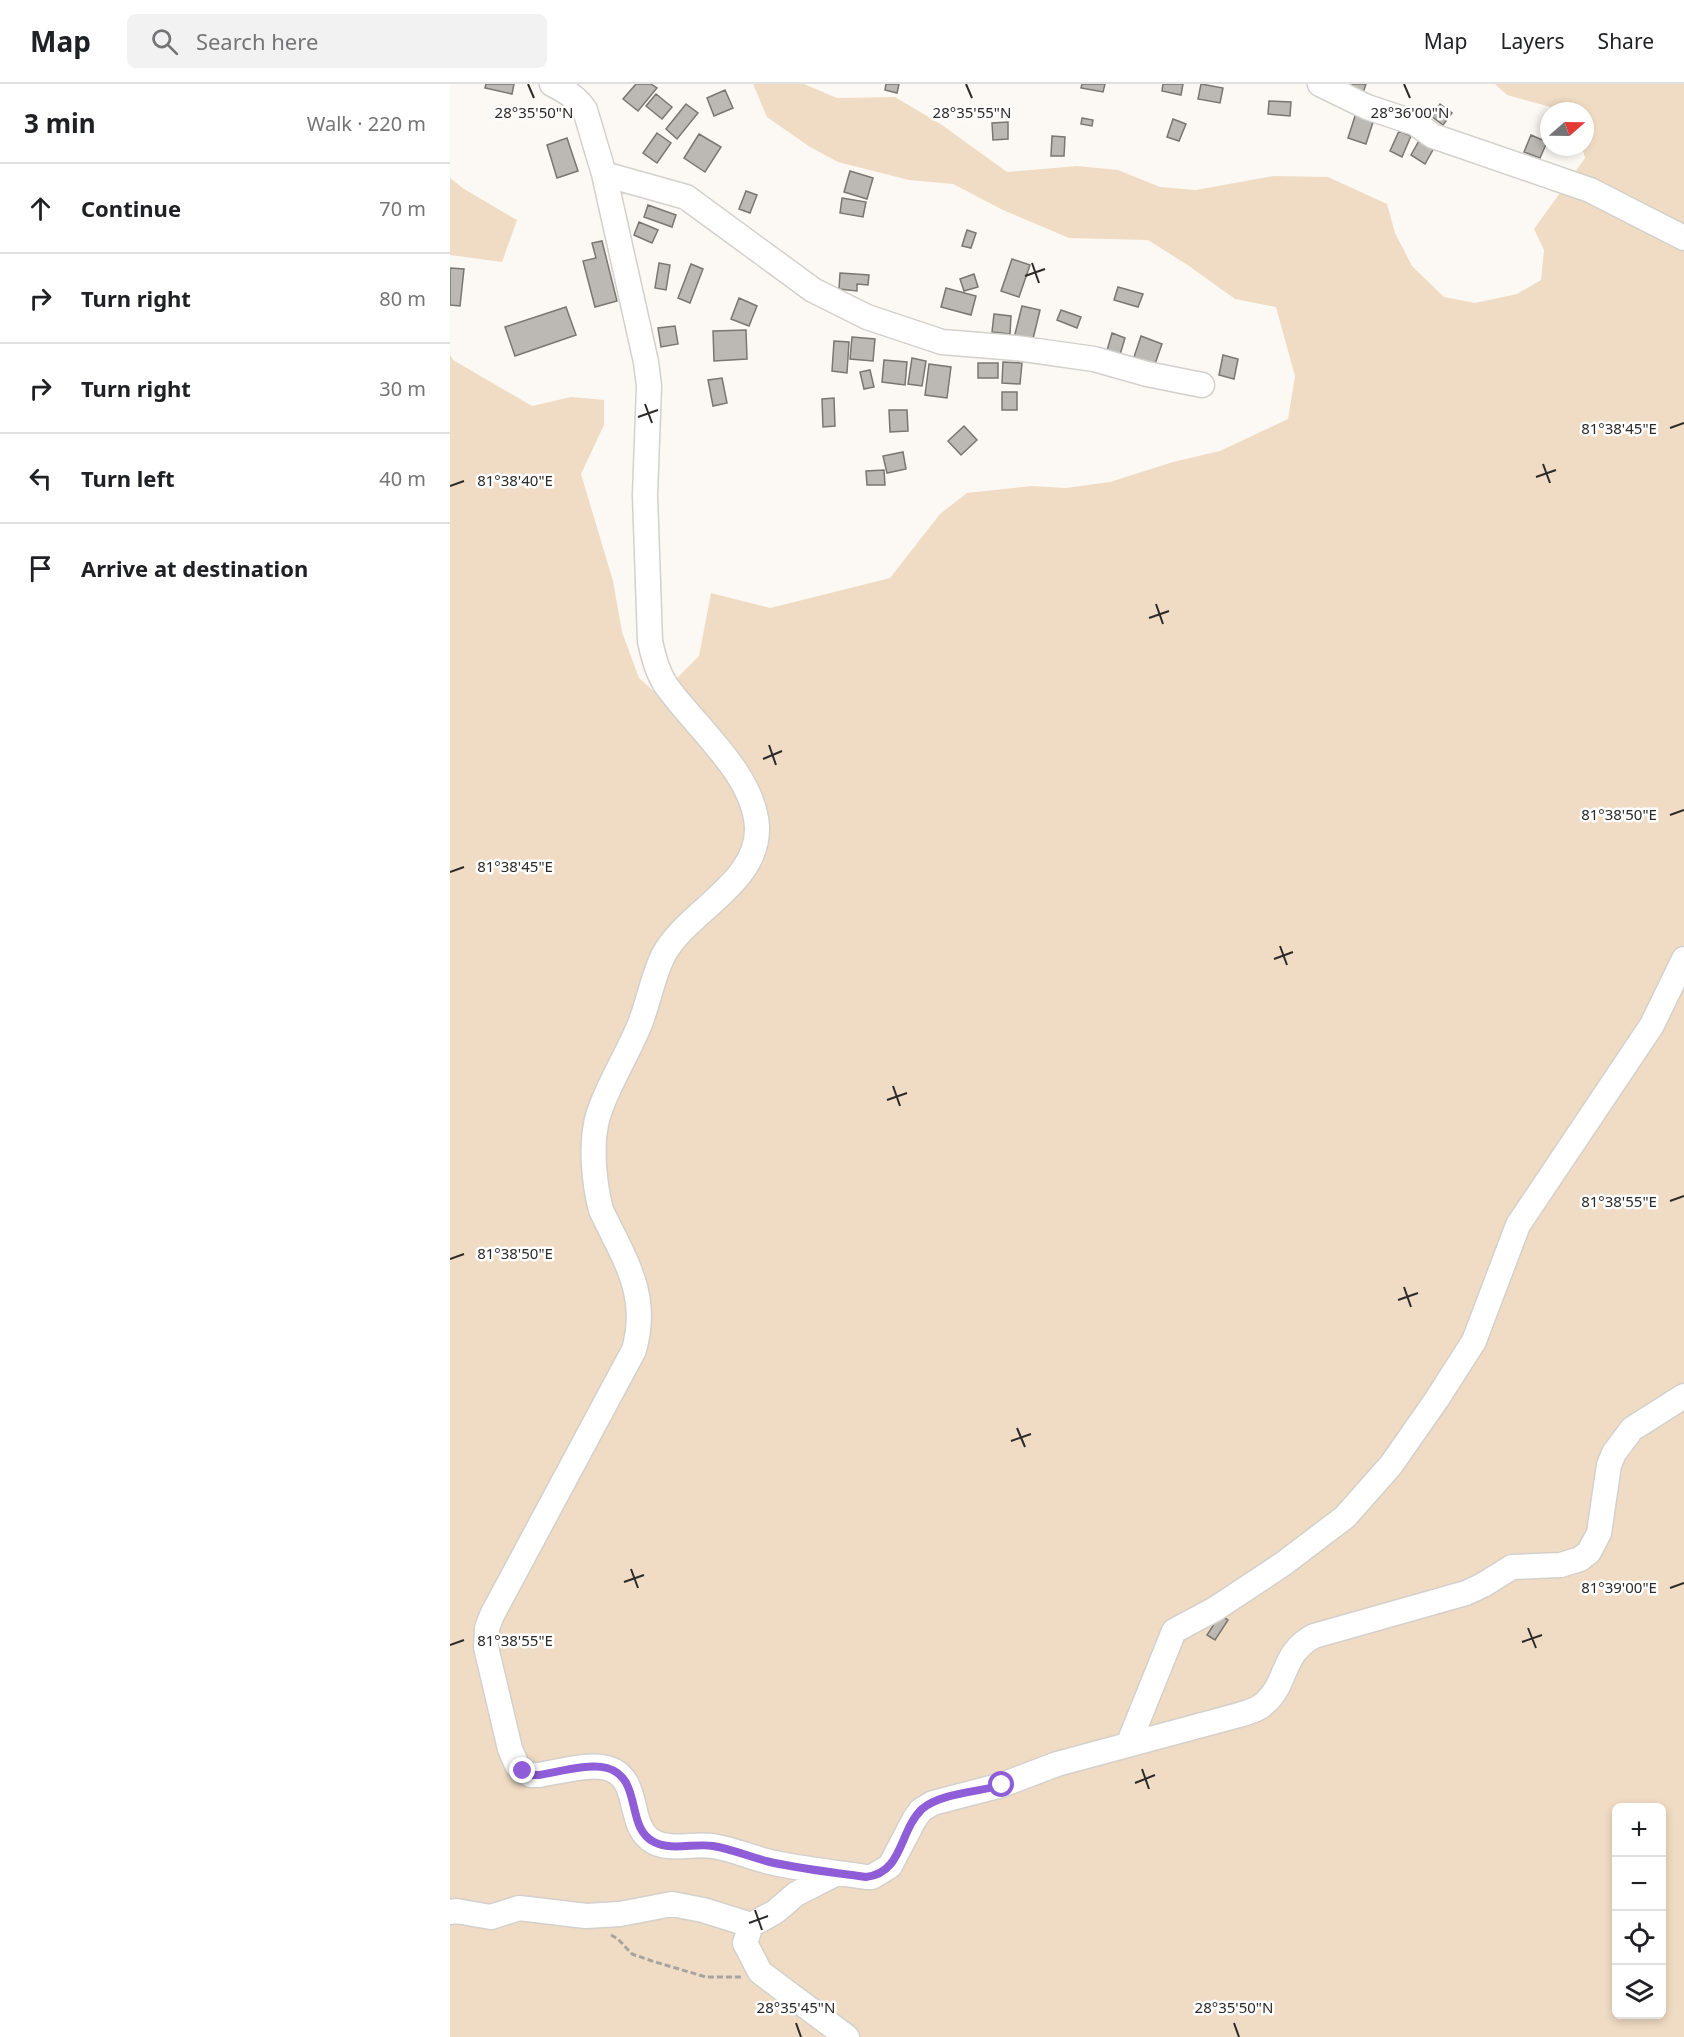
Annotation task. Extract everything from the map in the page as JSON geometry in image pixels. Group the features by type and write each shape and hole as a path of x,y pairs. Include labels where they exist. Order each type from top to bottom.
{"street":[{"path":"552,84 581,103 604,174 646,362 649,386 645,495 650,641 657,668 664,682 726,758 744,785 757,829 755,844 742,870 676,938 663,956 641,1022 598,1117 594,1139 598,1199 634,1282 640,1308 638,1335 634,1350 487,1628 486,1647 513,1758 523,1771 531,1775 539,1775 593,1767 608,1768 618,1773 626,1781 632,1794 639,1826 653,1842 670,1846 710,1846 767,1861 866,1877 886,1871 914,1820 921,1810 933,1803 992,1788 1057,1764 1239,1716 1258,1708 1273,1694 1293,1653 1314,1636 1466,1593 1512,1567 1561,1565 1580,1559 1589,1552 1599,1533 1608,1465 1619,1446 1632,1429 1684,1396"},
{"path":"1320,84 1367,107 1415,123 1433,136 1590,190 1684,237"},
{"path":"604,174 686,197 813,290 867,317 942,342 1016,348 1094,359 1148,374 1202,385"},
{"path":"1128,1745 1174,1631 1215,1609 1292,1557 1345,1516 1391,1465 1474,1341 1518,1225 1652,1025 1684,959"},
{"path":"837,1873 796,1894 775,1912 751,1925 745,1943 760,1972 847,2037"},
{"path":"450,1912 491,1917 519,1908 586,1916 620,1914 672,1904 703,1910 751,1925"}],"path":[{"path":"586,1916 596,1927 618,1939 632,1954 706,1977 747,1977"}],"shaded area":[{"path":"753,84 804,84 837,98 895,97 942,125 1007,172 1077,166 1118,170 1160,187 1196,190 1274,176 1328,177 1387,204 1395,233 1412,266 1444,297 1475,303 1517,294 1541,280 1544,250 1534,229 1584,156 1594,156 1594,102 1540,102 1540,104 1507,95 1495,84 1684,84 1684,2037 450,2037 450,355 453,360 532,406 571,397 604,400 604,425 581,474 613,581 622,632 639,678 659,696 699,656 711,593 770,608 890,578 940,514 967,493 1031,486 1066,488 1110,482 1173,462 1220,451 1288,419 1295,376 1276,307 1235,299 1148,240 1069,238 1003,210 953,184 909,180 838,162 810,147 767,117"},
{"path":"450,178 464,189 517,220 502,262 450,255"}],"building":[{"path":"486,84 514,84 512,94 485,88"},
{"path":"636,84 651,84 657,88 638,111 623,99"},
{"path":"886,84 899,84 897,93 885,90"},
{"path":"1082,84 1105,84 1103,92 1081,88"},
{"path":"1163,84 1183,84 1181,95 1162,91"},
{"path":"1201,84 1223,88 1220,103 1198,99"},
{"path":"1352,84 1366,84 1363,93 1351,89"},
{"path":"725,90 733,108 714,116 707,98"},
{"path":"656,94 672,107 662,119 646,106"},
{"path":"1269,101 1291,102 1290,116 1268,114"},
{"path":"686,104 698,113 677,139 666,129"},
{"path":"1440,104 1452,113 1443,125 1431,116"},
{"path":"1356,113 1374,119 1366,144 1348,138"},
{"path":"1082,118 1093,120 1092,126 1081,124"},
{"path":"1173,119 1186,124 1179,141 1167,137"},
{"path":"1008,122 1008,139 993,140 992,123"},
{"path":"1399,131 1411,136 1402,157 1390,151"},
{"path":"657,133 671,143 657,163 643,153"},
{"path":"699,134 721,147 705,172 684,158"},
{"path":"1531,135 1540,139 1540,158 1524,152"},
{"path":"1052,136 1065,137 1064,156 1051,156"},
{"path":"567,138 578,171 557,178 547,145"},
{"path":"1420,139 1434,148 1425,164 1411,155"},
{"path":"850,171 873,178 867,199 844,192"},
{"path":"746,191 757,195 750,213 739,209"},
{"path":"842,198 866,202 863,217 840,213"},
{"path":"648,205 676,215 672,227 644,217"},
{"path":"639,222 658,230 652,243 634,235"},
{"path":"967,230 976,233 971,248 962,246"},
{"path":"602,241 617,301 595,307 583,261 596,258 592,243"},
{"path":"1012,259 1030,265 1019,297 1001,291"},
{"path":"659,263 670,265 666,290 655,288"},
{"path":"691,264 703,269 690,303 678,298"},
{"path":"450,268 464,269 460,306 450,305"},
{"path":"840,273 869,275 868,285 857,284 857,291 839,289"},
{"path":"974,274 978,287 964,291 960,279"},
{"path":"1118,287 1143,294 1138,307 1114,300"},
{"path":"946,288 976,296 971,315 941,307"},
{"path":"739,298 757,306 749,326 731,319"},
{"path":"1022,306 1040,310 1032,343 1014,338"},
{"path":"566,307 576,335 515,356 505,327"},
{"path":"1061,310 1081,317 1077,328 1057,320"},
{"path":"994,314 1011,316 1010,334 992,332"},
{"path":"675,326 678,344 661,347 658,328"},
{"path":"746,330 747,359 714,361 713,331"},
{"path":"1112,333 1125,338 1119,358 1106,354"},
{"path":"1141,336 1162,344 1155,364 1134,357"},
{"path":"852,337 875,339 873,361 850,359"},
{"path":"834,341 849,342 847,373 832,371"},
{"path":"1223,355 1238,359 1234,379 1219,375"},
{"path":"912,358 926,361 922,386 908,384"},
{"path":"884,360 907,362 905,385 882,382"},
{"path":"1003,362 1022,363 1020,384 1002,383"},
{"path":"978,363 998,363 998,378 978,378"},
{"path":"929,364 951,367 947,398 925,395"},
{"path":"870,370 874,387 864,389 860,372"},
{"path":"722,378 727,403 713,406 708,380"},
{"path":"1002,392 1017,392 1017,410 1002,410"},
{"path":"834,398 835,426 823,427 822,399"},
{"path":"889,410 907,410 908,431 890,432"},
{"path":"964,426 977,440 961,455 948,441"},
{"path":"903,452 906,469 887,473 883,456"},
{"path":"884,470 885,485 867,485 866,471"},
{"path":"1220,1615 1228,1620 1215,1640 1207,1635"}],"route":[{"path":"523,1771 531,1775 539,1775 593,1767 608,1768 618,1773 626,1781 632,1794 639,1826 653,1842 662,1845 710,1846 767,1861 866,1877 886,1871 914,1820 926,1806 942,1799 1002,1785"}]}
